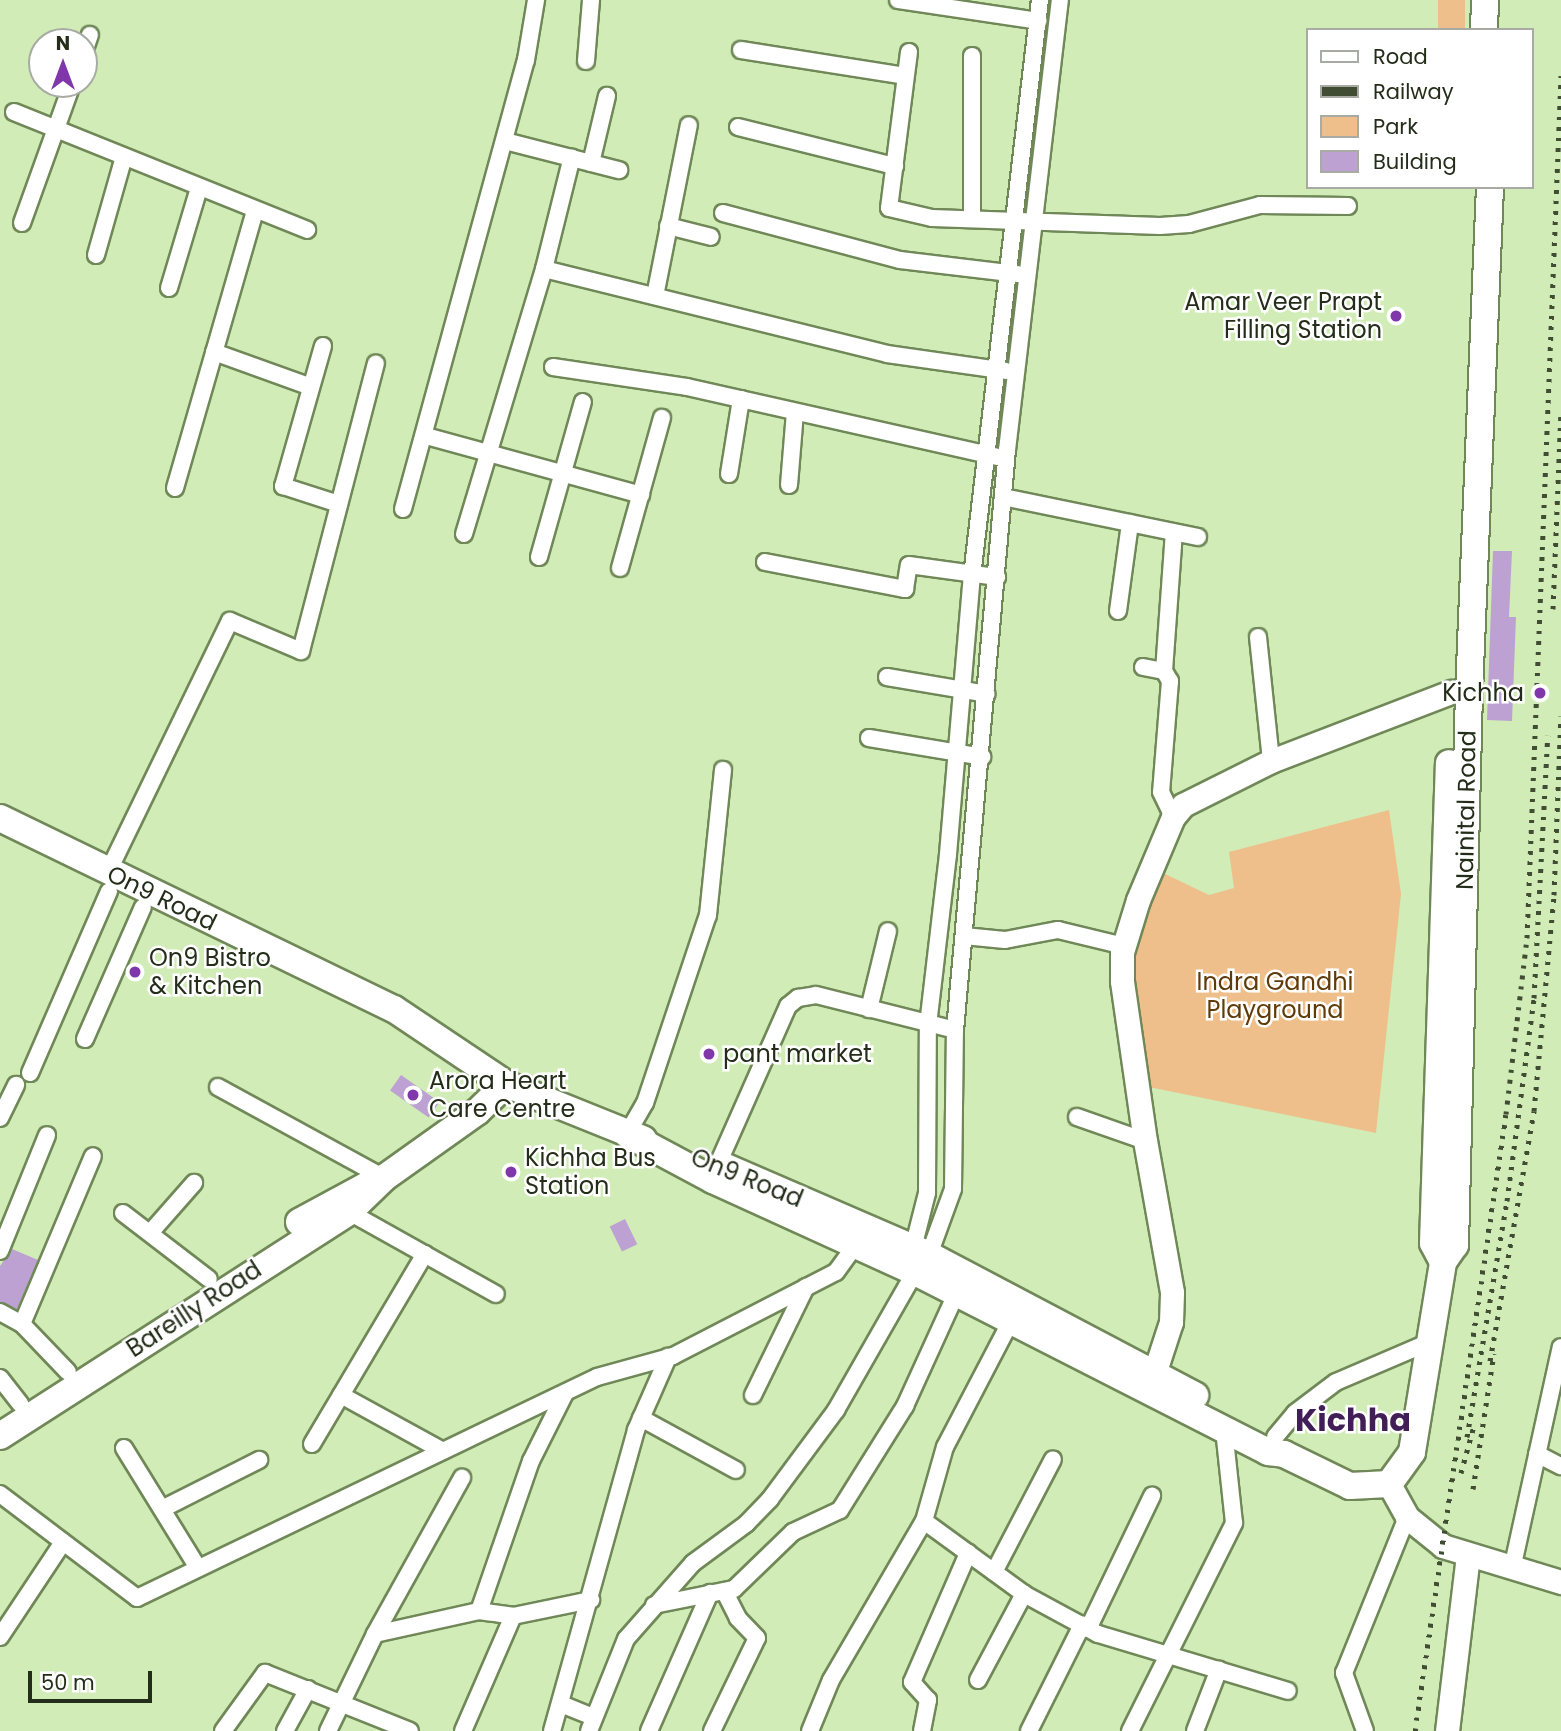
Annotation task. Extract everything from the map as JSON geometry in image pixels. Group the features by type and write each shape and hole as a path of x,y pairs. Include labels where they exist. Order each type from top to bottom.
{"main road":[{"path":"1484,28 1485,0"},
{"name":"Nainital Road","path":"1443,1262 1433,1243 1451,692 1473,189"},
{"name":"Nainital Road","path":"1389,1484 1412,1452 1443,1262 1455,1245 1469,692 1490,189"},
{"name":"On9 Road","path":"0,818 109,881 394,1009 458,1056 506,1084 627,1134 718,1164 919,1258 1154,1374 1350,1486 1389,1484"},
{"path":"0,839 109,881 144,907 384,1025 458,1056"},
{"name":"Bareilly Road","path":"0,1436 349,1212 384,1178 477,1112 506,1084"},
{"path":"627,1134 713,1180 855,1246 919,1258 956,1293 1268,1452 1280,1445"},
{"name":"Bareilly Road","path":"10,1410 335,1199 384,1178"}],"street":[{"path":"403,509 426,436 505,141 536,0"},
{"path":"586,61 591,0"},
{"path":"898,0 1038,21"},
{"path":"919,1258 927,1193 928,1025 957,755 972,576 1040,0"},
{"path":"561,1704 592,1724 626,1639 693,1563 746,1524 770,1499 836,1410 919,1258 953,1189 956,1030 982,757 1006,458 1059,0"},
{"path":"741,50 905,76"},
{"path":"909,52 890,208 932,218 1160,226 1189,225 1260,205 1348,206"},
{"path":"972,56 972,219"},
{"path":"591,163 607,96"},
{"path":"22,223 67,98"},
{"path":"14,112 307,230"},
{"path":"655,296 690,125"},
{"path":"738,127 895,166"},
{"path":"505,141 619,170"},
{"path":"96,256 124,157"},
{"path":"464,534 544,268 572,158"},
{"path":"169,288 199,188"},
{"path":"175,488 255,211"},
{"path":"723,213 900,260 1027,275"},
{"path":"668,226 711,237"},
{"path":"544,268 887,354 1016,372"},
{"path":"323,346 283,486 339,504"},
{"path":"214,352 311,387"},
{"path":"30,1073 109,881 230,621 301,651 376,364"},
{"path":"553,367 741,399 1006,458"},
{"path":"729,474 741,399"},
{"path":"539,557 583,402"},
{"path":"789,485 795,412"},
{"path":"620,568 662,418"},
{"path":"426,436 641,495"},
{"path":"1003,497 1198,537"},
{"path":"1118,611 1130,523"},
{"path":"1172,817 1161,792 1170,681 1164,671 1174,532"},
{"path":"765,562 905,589 909,565 997,578"},
{"path":"1258,637 1271,761"},
{"path":"1143,667 1164,671"},
{"path":"887,677 962,693 987,694"},
{"path":"1154,1374 1171,1322 1172,1292 1122,981 1124,946 1172,817 1183,805 1271,761 1451,692"},
{"path":"869,738 957,755 982,757"},
{"path":"627,1134 645,1103 708,915 723,770"},
{"path":"85,1039 144,907"},
{"path":"964,936 1005,940 1058,930 1124,946"},
{"path":"869,1009 888,931"},
{"path":"718,1164 788,1006 816,995 956,1030"},
{"path":"0,1118 16,1085"},
{"path":"218,1087 384,1178"},
{"path":"1077,1116 1146,1141"},
{"path":"0,1251 47,1135"},
{"path":"22,1324 93,1156"},
{"path":"150,1233 194,1183"},
{"path":"349,1212 496,1293"},
{"path":"123,1213 209,1279"},
{"path":"0,1494 137,1598 597,1377 668,1357 836,1272 855,1246"},
{"path":"312,1444 425,1254"},
{"path":"752,1395 806,1287"},
{"path":"654,1605 734,1589 793,1532 840,1510 905,1406 956,1293"},
{"path":"0,1312 22,1324 68,1372"},
{"path":"810,1731 831,1680 924,1521 945,1447 1011,1321"},
{"path":"1280,1445 1295,1413 1336,1382 1430,1342"},
{"path":"1512,1569 1557,1380 1561,1347"},
{"path":"552,1731 641,1418 668,1357"},
{"path":"0,1378 10,1410"},
{"path":"479,1611 531,1461 565,1393"},
{"path":"341,1395 443,1451"},
{"path":"641,1418 736,1470"},
{"path":"1130,1731 1234,1523 1224,1429"},
{"path":"124,1448 198,1568"},
{"path":"1538,1454 1561,1465"},
{"path":"994,1572 1053,1459"},
{"path":"162,1509 259,1461"},
{"path":"328,1731 375,1633 462,1478"},
{"path":"1389,1484 1407,1517 1443,1546 1561,1583"},
{"path":"1030,1731 1152,1496"},
{"path":"1365,1731 1344,1673 1407,1517"},
{"path":"924,1521 1024,1594 1085,1627 1288,1691"},
{"path":"0,1637 63,1542"},
{"path":"923,1731 928,1700 912,1682 968,1553"},
{"path":"1447,1731 1468,1556"},
{"path":"649,1731 717,1592"},
{"path":"712,1731 757,1638 717,1592"},
{"path":"978,1680 1024,1594"},
{"path":"375,1633 479,1611 513,1616 591,1600"},
{"path":"463,1731 513,1616"},
{"path":"1195,1731 1219,1669"},
{"path":"223,1731 265,1672 342,1703 387,1726 410,1731"},
{"path":"285,1731 308,1689"}],"green space":[{"path":"1438,0 1465,0 1465,28 1438,28"},
{"name":"Indra Gandhi Playground","path":"1389,810 1401,894 1376,1133 1144,1086 1126,984 1131,949 1161,872 1209,895 1234,888 1229,852"}],"building":[{"path":"1493,551 1512,551 1509,617 1516,617 1512,721 1487,720"},
{"path":"401,1075 440,1102 429,1118 390,1091"},
{"path":"625,1219 637,1244 622,1252 610,1226"},
{"path":"12,1249 38,1260 17,1309 0,1302 0,1266"}],"railway":[{"path":"1415,1731 1506,1114 1527,938 1561,76"},
{"path":"1553,609 1561,410"},
{"path":"1490,1361 1534,1111 1554,895 1561,716"},
{"path":"1467,1437 1507,1201 1534,998 1548,735"},
{"path":"1473,1489 1494,1354"},
{"path":"1461,1473 1473,1429"}],"place":[{"name":"Amar Veer Prapt Filling Station","path":"1396,316"},
{"name":"Kichha","path":"1540,693"},
{"name":"On9 Bistro & Kitchen","path":"135,972"},
{"name":"pant market","path":"709,1054"},
{"name":"Arora Heart Care Centre","path":"413,1095"},
{"name":"Kichha Bus Station","path":"511,1172"}],"district":[{"name":"Kichha","path":"1353,1420"}]}
